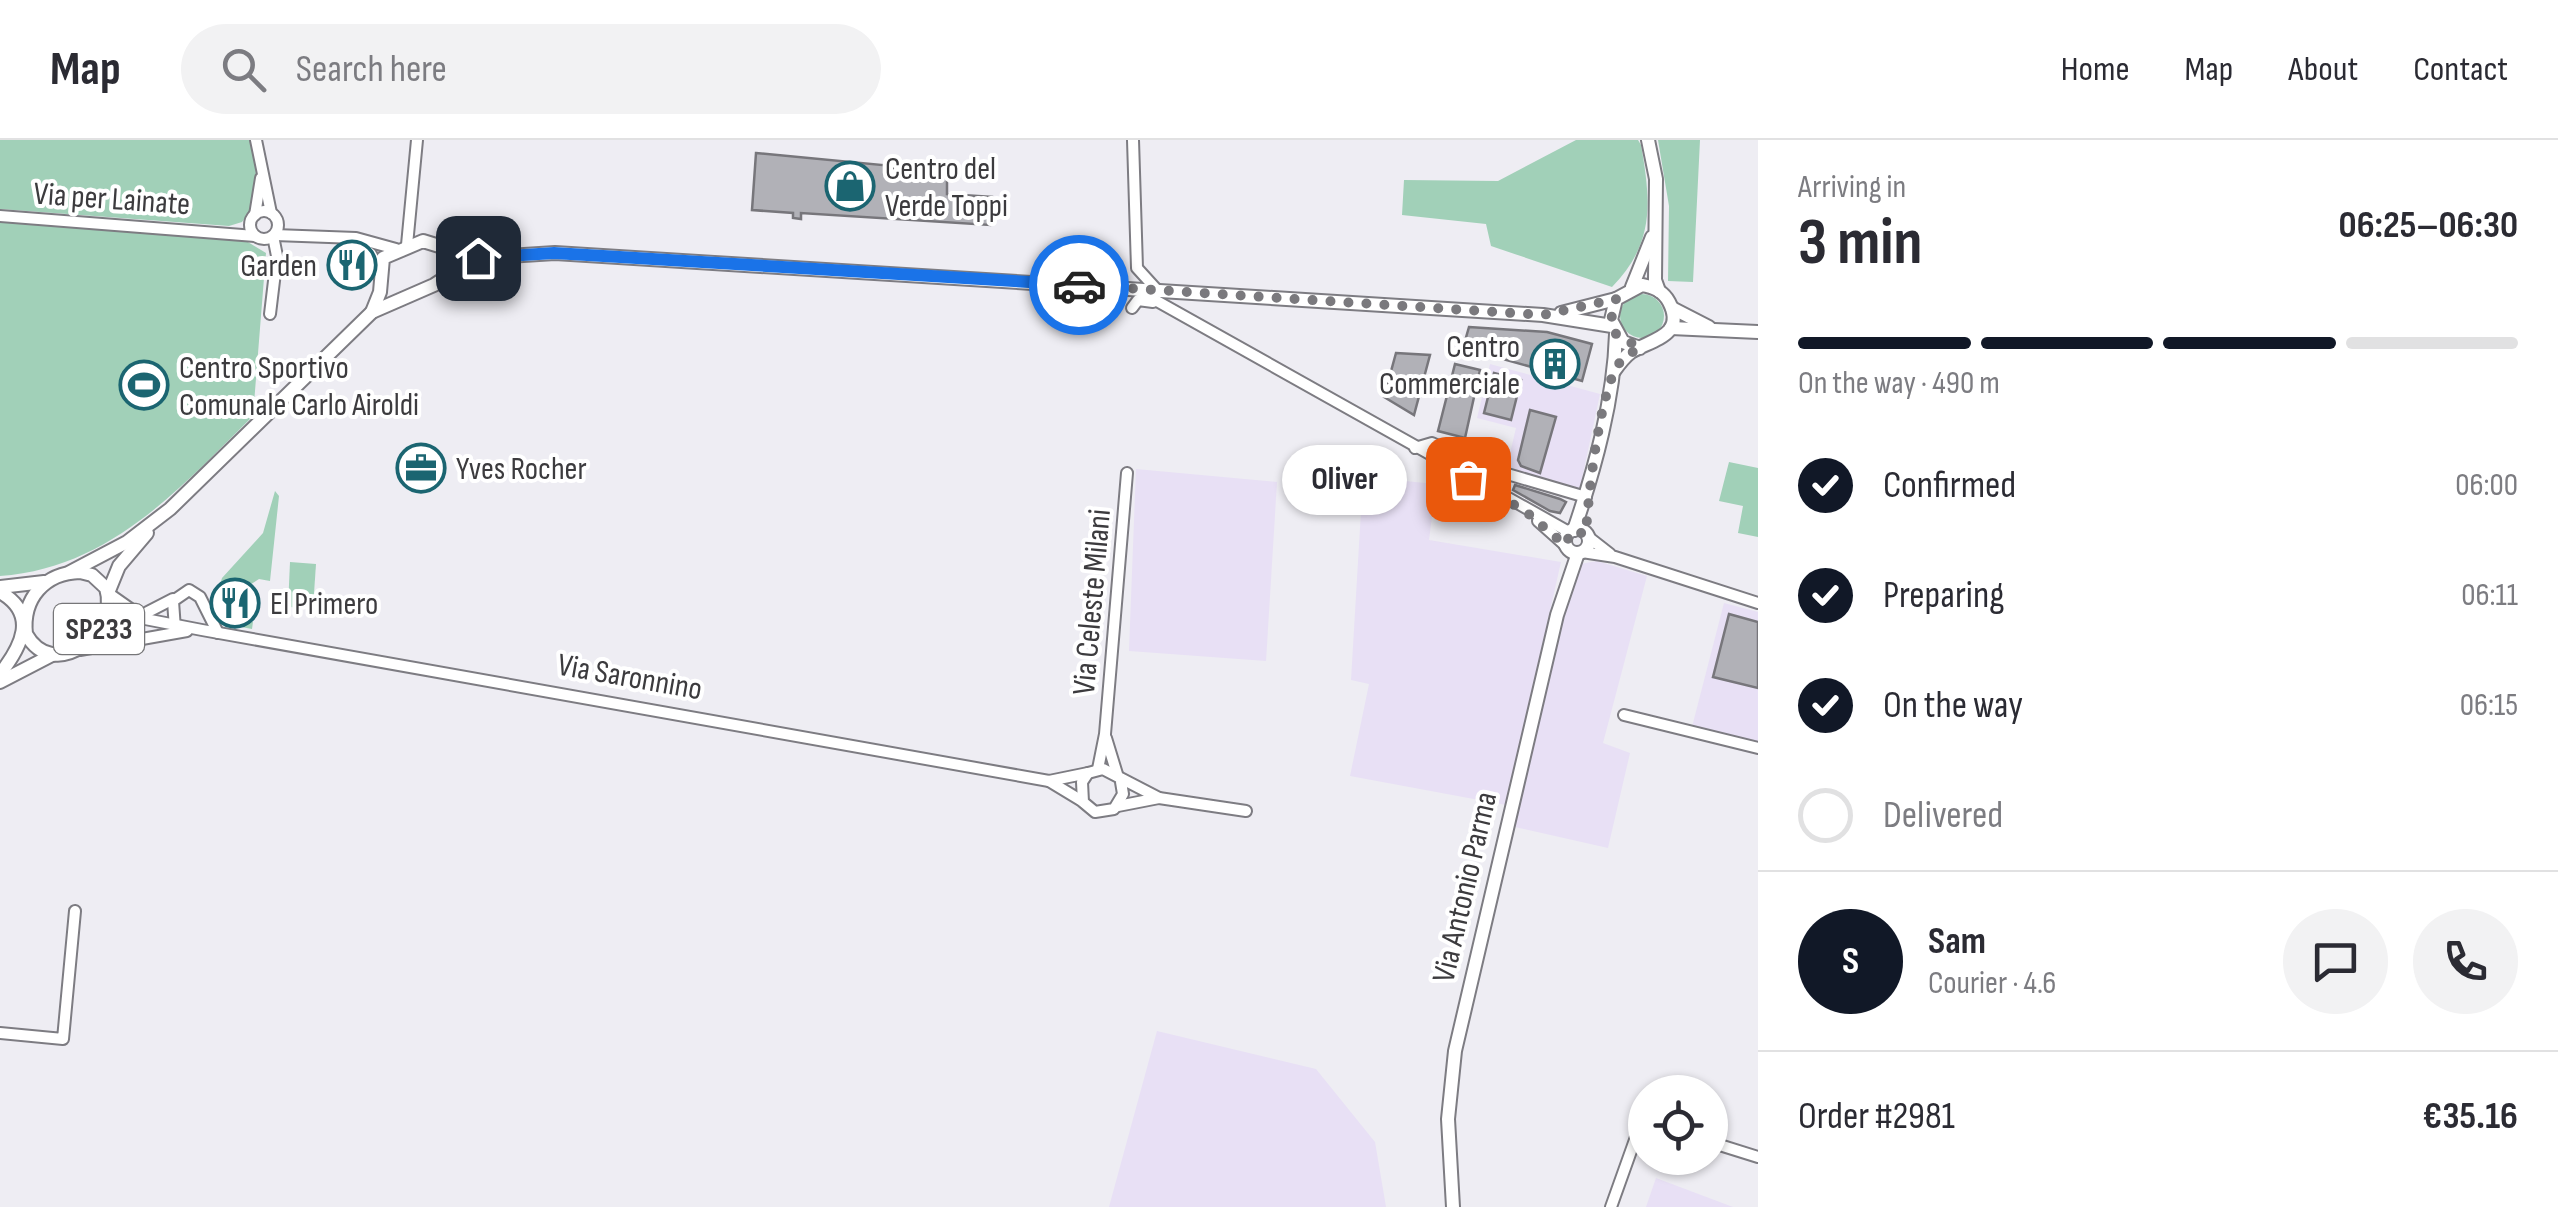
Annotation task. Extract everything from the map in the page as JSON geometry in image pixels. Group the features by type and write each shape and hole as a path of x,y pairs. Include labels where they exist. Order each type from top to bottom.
{"main road":[{"path":"1648,140 1656,180 1659,291 1672,308 1712,328"},
{"path":"1655,225 1632,287 1659,291"},
{"name":"SP233","path":"372,312 383,258 401,247 423,241 478,258 554,253 1134,288 1158,297 1543,315 1614,330 1640,348"},
{"path":"438,248 445,262 442,277"},
{"name":"SP233","path":"0,678 54,654 80,650 104,621 108,593 119,566 161,516 372,312 434,285 478,258"},
{"path":"380,276 392,294 403,296"},
{"name":"SP233","path":"1543,315 1616,299 1632,287"},
{"path":"1614,330 1616,299"},
{"path":"1614,370 1628,354 1661,342 1671,328 1672,308"},
{"path":"1671,328 1758,332"},
{"name":"Via Antonio Parma","path":"1453,1207 1448,1119 1455,1050 1614,370 1614,330"},
{"name":"SP233","path":"0,678 22,643 29,602 46,582 127,542 161,516"},
{"path":"1576,535 1580,553"},
{"name":"Via Antonio Parma","path":"1564,584 1580,553"},
{"name":"SP233","path":"70,572 92,575 108,593"},
{"path":"0,590 46,582"},
{"path":"0,590 16,605 25,627"},
{"name":"SP233","path":"25,627 33,644 54,654"}],"street":[{"path":"256,140 274,263 270,314"},
{"path":"401,247 417,140"},
{"path":"1133,140 1137,268 1158,297 1316,394 1615,557"},
{"path":"262,172 253,218 269,230"},
{"name":"Via per Lainate","path":"0,216 269,230 401,247"},
{"name":"Via per Lainate","path":"220,230 253,218 269,230"},
{"path":"351,238 371,254 380,276"},
{"path":"1132,308 1138,300 1158,297"},
{"path":"1415,448 1432,443 1488,468 1586,496"},
{"name":"Via Celeste Milani","path":"1105,734 1126,473"},
{"path":"1580,553 1615,557 1758,603"},
{"path":"137,616 153,613 182,591 193,591 218,633"},
{"name":"Via Saronnino","path":"108,593 137,616 180,628 1048,781 1103,813 1117,806 1159,798"},
{"path":"174,598 180,628"},
{"path":"180,628 203,605"},
{"name":"Via Saronnino","path":"80,650 180,628"},
{"path":"1624,715 1758,748"},
{"path":"1083,802 1080,789 1093,771 1105,734"},
{"path":"1105,734 1123,794 1117,806"},
{"name":"Via Saronnino","path":"1048,781 1093,771 1119,778 1159,798 1246,811"},
{"path":"0,1033 64,1039 75,911"},
{"path":"1728,1148 1758,1157"},
{"path":"1611,1207 1628,1165"}],"shaded area":[{"path":"1490,364 1600,394 1580,488 1506,470 1516,428 1477,418"},
{"path":"1136,469 1277,482 1266,661 1129,651"},
{"path":"1363,477 1436,484 1429,540 1561,562 1506,805 1350,776 1369,684 1351,680"},
{"path":"1597,561 1647,576 1603,743 1630,753 1608,848 1515,827 1573,571 1580,564"},
{"path":"1724,603 1758,612 1758,742 1692,727"},
{"path":"1157,1031 1316,1069 1375,1142 1386,1207 1109,1207"},
{"path":"1656,1178 1733,1207 1646,1207"}],"green space":[{"path":"0,140 251,140 256,172 253,203 242,222 229,226 0,209"},
{"path":"1576,140 1638,140 1641,145 1648,203 1643,238 1626,271 1612,287 1491,246 1486,224 1402,215 1404,180 1498,181"},
{"path":"1658,140 1700,140 1693,282 1668,281 1669,206"},
{"name":"Centro Sportivo Comunale Carlo Airoldi","path":"0,222 243,239 266,253 253,416 169,497 109,541 76,558 39,570 0,576"},
{"path":"1642,294 1658,300 1664,316 1658,332 1642,338 1626,332 1620,316 1626,300"},
{"path":"1729,462 1758,468 1758,537 1738,533 1743,506 1719,501"},
{"path":"275,491 279,496 270,581 259,579 248,586 244,621 253,622 252,629 220,623 212,611 222,578 263,533"},
{"path":"290,562 316,564 313,608 288,607"}],"building":[{"name":"Centro del Verde Toppi","path":"756,153 893,166 892,175 947,178 947,194 992,197 990,225 801,213 801,219 793,218 793,213 752,210"},
{"name":"Centro Commerciale","path":"1469,327 1547,332 1592,344 1582,381 1463,348"},
{"path":"1396,353 1430,355 1414,415 1384,397"},
{"path":"1455,364 1480,370 1465,438 1438,431"},
{"path":"1494,373 1521,380 1511,420 1484,413"},
{"path":"1530,410 1556,417 1540,473 1521,466 1518,460"},
{"path":"1515,485 1566,502 1560,513 1550,511 1513,490"},
{"path":"1729,614 1758,622 1758,688 1713,677"}],"way so far":[{"path":"1079,285 1543,315 1616,299 1612,326 1623,342 1640,348 1628,354 1614,370 1586,496 1586,534 1572,531 1565,545 1525,511 1468,479"}],"place":[{"name":"Centro del Verde Toppi","path":"850,186"},
{"name":"Garden","path":"352,265"},
{"name":"Centro Commerciale","path":"1555,364"},
{"name":"Centro Sportivo Comunale Carlo Airoldi","path":"144,385"},
{"name":"Yves Rocher","path":"421,468"},
{"name":"Oliver","path":"1468,479"},
{"name":"El Primero","path":"235,603"}],"route":[{"path":"478,258 554,253 1079,285"}]}
